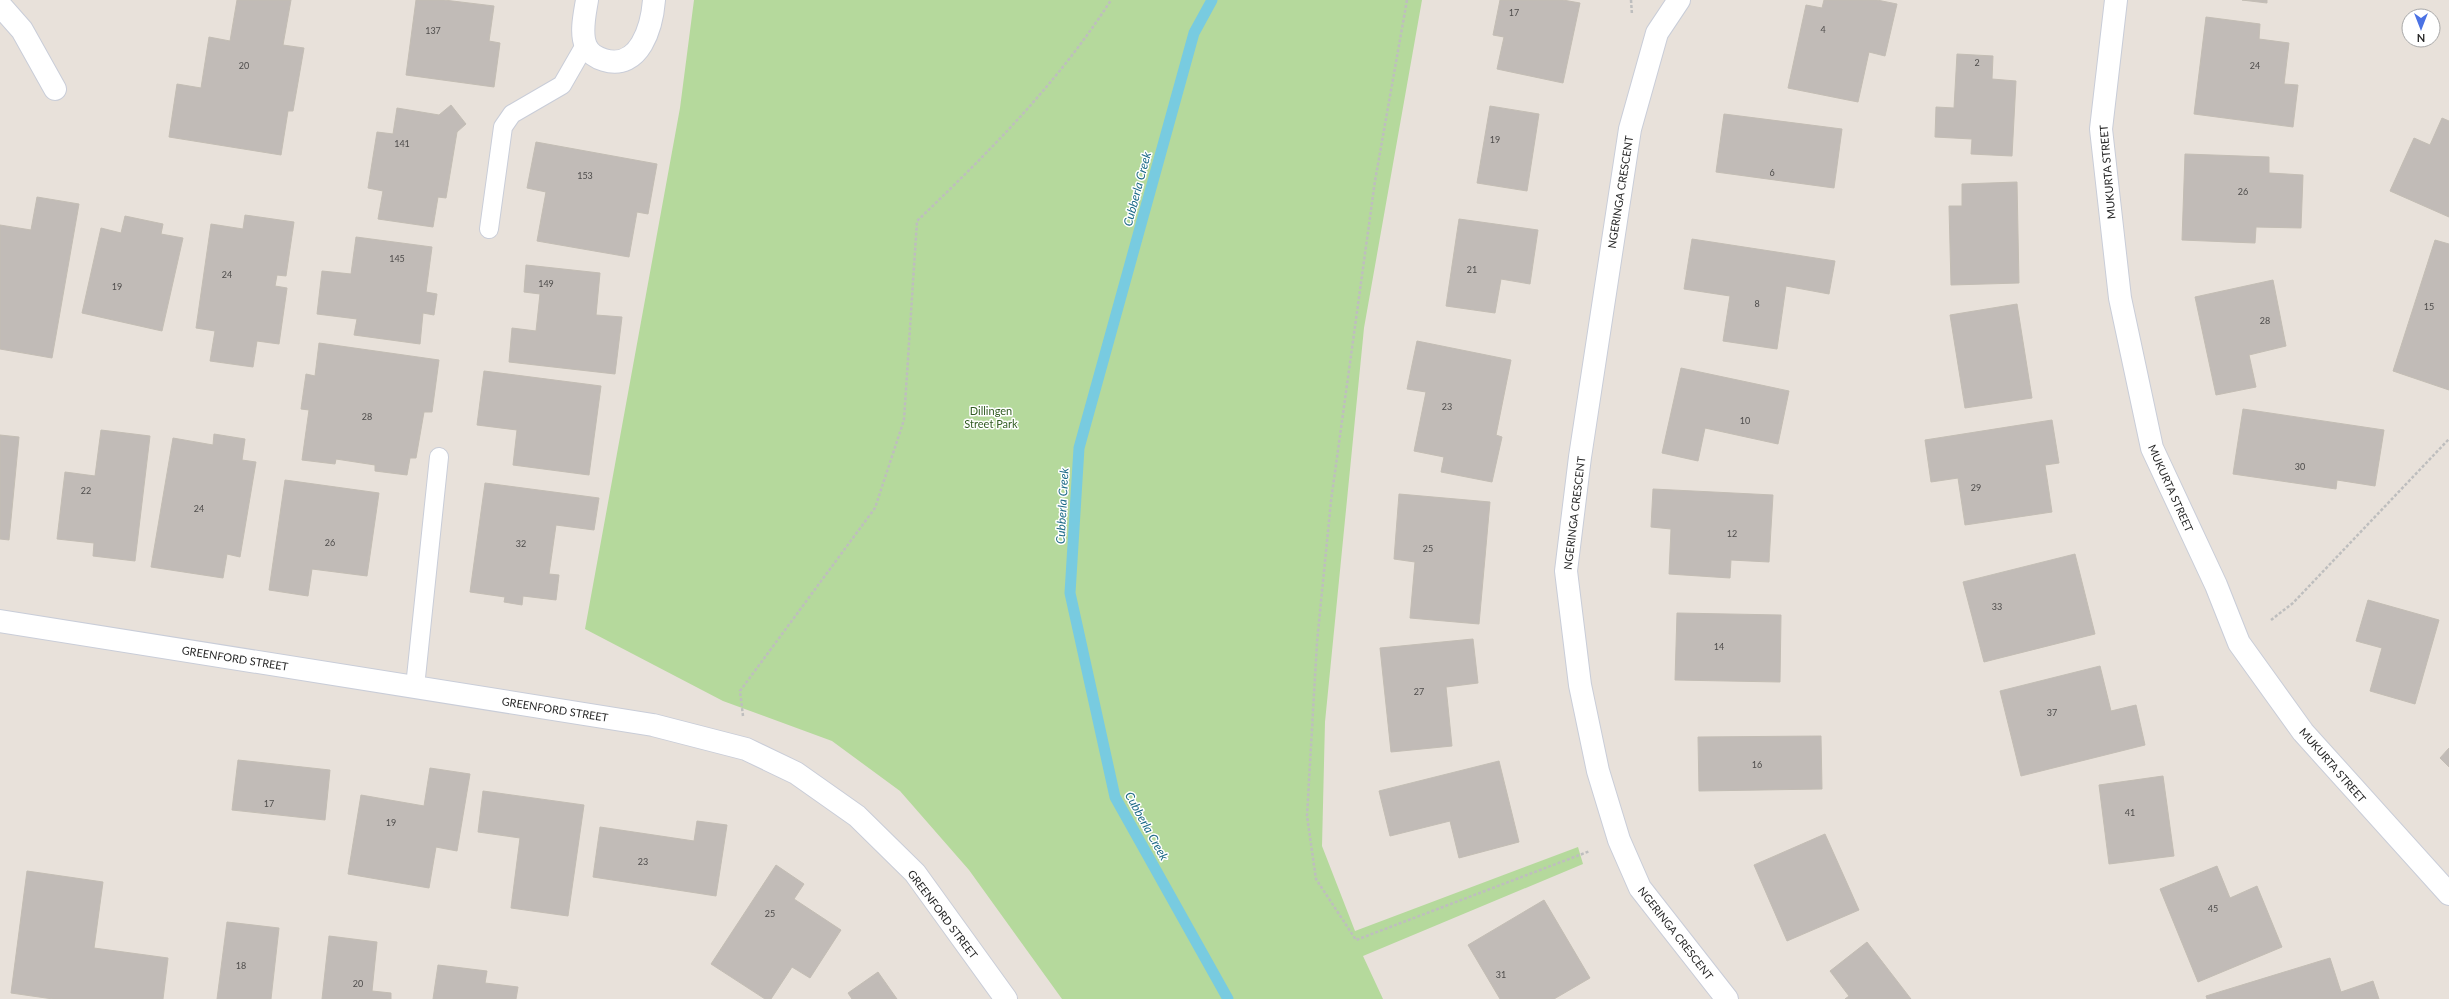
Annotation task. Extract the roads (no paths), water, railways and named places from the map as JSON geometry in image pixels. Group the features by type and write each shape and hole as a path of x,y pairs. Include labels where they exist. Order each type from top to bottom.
{"street":[{"path":"587,0 584,21 585,45 596,58 612,63 630,58 641,46 652,21 654,0"},
{"name":"NGERINGA CRESCENT","path":"1679,0 1657,33 1630,129 1580,457 1566,571 1580,685 1598,772 1619,840 1640,888 1727,999"},
{"name":"MUKURTA STREET","path":"2116,0 2101,129 2120,298 2152,448 2216,585 2239,643 2303,732 2449,894"},
{"path":"0,5 22,30 55,89"},
{"name":"GREENFORD STREET","path":"0,621 653,725 746,749 796,773 862,822 915,873 1006,999"}],"lane":[{"path":"489,229 503,127 512,114 562,85 585,45"},
{"path":"415,687 439,457"}],"waterway":[{"name":"Cubberla Creek","path":"1212,0 1194,33 1079,448 1070,593 1115,797 1228,999"}],"park label":[{"name":"Dillingen Street Park","path":"991,416"}]}
